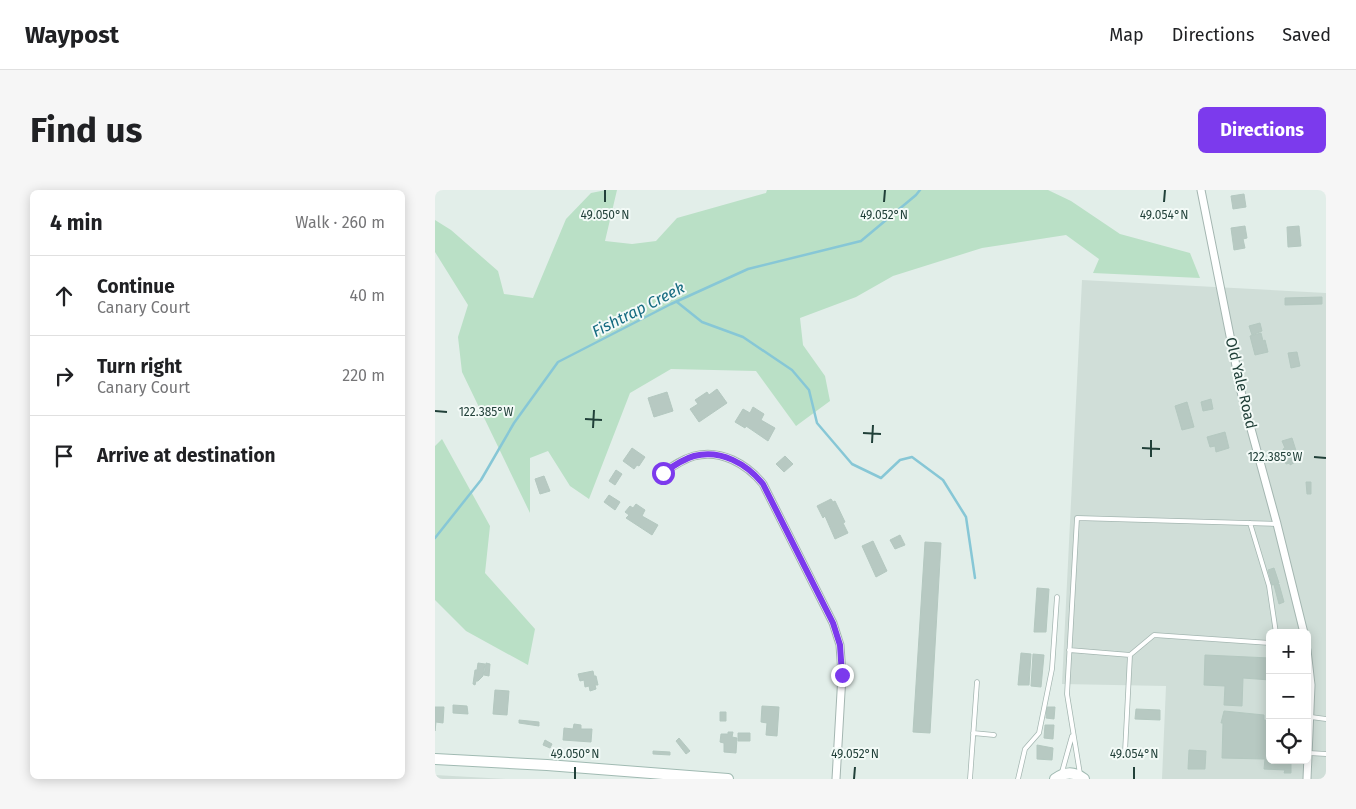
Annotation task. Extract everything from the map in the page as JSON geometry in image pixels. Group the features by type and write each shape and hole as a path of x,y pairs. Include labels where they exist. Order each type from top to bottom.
{"main road":[{"path":"435,758 653,776 728,779"},
{"path":"1056,778 1075,774 1082,778"}],"street":[{"name":"Old Yale Road","path":"1201,190 1242,396 1303,629"},
{"path":"663,473 694,456 708,454 717,455 741,464 763,484 833,623 840,645 842,675 836,779"},
{"path":"1307,779 1308,764"}],"lane":[{"path":"1082,778 1067,694 1077,518 1277,524"},
{"path":"1250,523 1269,586 1275,629"},
{"path":"1018,779 1025,749 1039,733 1052,669 1057,597"},
{"path":"1069,650 1130,655 1154,635 1266,642"},
{"path":"1125,752 1130,655"},
{"path":"970,779 977,682"},
{"path":"1311,717 1326,719"},
{"path":"973,733 994,735"},
{"path":"1056,778 1073,734"},
{"path":"1311,753 1326,754"}],"shaded area":[{"path":"1082,280 1326,293 1326,779 1162,779 1166,686 1062,684"},
{"path":"435,775 506,779 435,779"}],"green space":[{"path":"617,190 605,241 632,244 656,241 677,218 766,193 767,190 1048,190 1071,201 1120,234 1190,253 1200,278 1093,273 1099,259 1066,235 982,248 893,276 856,297 800,318 803,345 825,376 830,401 796,426 756,371 671,369 630,393 589,499 570,486 548,451 530,458 530,513 462,372 458,337 468,305 435,252 435,220 451,230 498,271 504,294 533,298 566,219 591,193"},
{"path":"442,439 490,526 485,573 535,629 528,665 466,631 435,600 435,446"}],"building":[{"path":"1244,194 1246,207 1233,209 1231,196"},
{"path":"1245,226 1247,238 1243,239 1245,248 1234,250 1231,228"},
{"path":"1299,226 1301,246 1288,247 1287,227"},
{"path":"1322,297 1322,304 1285,305 1285,298"},
{"path":"1260,323 1262,331 1252,335 1249,326"},
{"path":"1261,333 1268,352 1255,355 1250,336"},
{"path":"1297,352 1300,366 1291,368 1288,353"},
{"path":"717,389 727,403 699,422 690,409 698,404 695,400 707,392 709,395"},
{"path":"667,392 673,411 654,417 648,398"},
{"path":"1211,399 1213,409 1203,411 1201,402"},
{"path":"1187,402 1194,427 1182,430 1175,406"},
{"path":"753,407 764,414 761,420 775,428 768,441 746,426 745,428 735,422 743,409 750,413"},
{"path":"1225,432 1229,448 1216,452 1215,446 1210,447 1207,437"},
{"path":"1292,438 1299,460 1290,465 1290,463 1286,464 1283,455 1285,455 1283,449 1285,448 1282,441"},
{"path":"632,448 645,457 639,466 637,465 634,469 623,461"},
{"path":"785,456 793,464 784,472 776,464"},
{"path":"616,470 622,474 615,485 609,481"},
{"path":"544,476 550,491 540,494 535,479"},
{"path":"1306,482 1311,482 1311,494 1307,494"},
{"path":"609,495 620,502 615,510 604,502"},
{"path":"831,499 833,502 835,501 848,533 835,539 825,516 823,518 817,506"},
{"path":"636,504 645,510 642,516 658,525 652,535 626,518 629,515 625,512 630,506 633,508"},
{"path":"900,535 905,545 895,549 890,540"},
{"path":"873,541 887,571 876,577 862,546"},
{"path":"925,542 941,543 930,733 913,732"},
{"path":"1274,568 1279,583 1272,585 1268,570"},
{"path":"1279,584 1284,602 1279,604 1274,585"},
{"path":"1037,588 1049,589 1046,632 1034,632"},
{"path":"1021,653 1031,654 1029,685 1018,685"},
{"path":"1033,654 1044,655 1041,687 1031,686"},
{"path":"1205,655 1266,658 1266,680 1243,678 1242,706 1224,705 1225,686 1204,685"},
{"path":"478,663 485,664 483,676 476,681 475,685 473,684"},
{"path":"486,663 490,664 489,676 484,675"},
{"path":"593,671 598,685 595,685 596,689 590,691 589,686 585,687 584,680 580,681 578,674"},
{"path":"495,690 509,691 507,715 493,714"},
{"path":"453,705 467,706 468,714 453,713"},
{"path":"762,706 779,707 777,736 766,735 767,723 761,722"},
{"path":"435,707 444,707 443,723 436,722 435,731"},
{"path":"1047,707 1055,707 1054,719 1046,718"},
{"path":"1136,709 1160,710 1160,720 1135,719"},
{"path":"1224,711 1264,715 1264,720 1266,720 1266,764 1291,764 1291,773 1284,773 1285,770 1264,769 1265,759 1222,758 1223,723 1221,723"},
{"path":"720,712 726,712 726,721 720,721"},
{"path":"519,720 539,722 539,726 519,723"},
{"path":"574,724 581,725 581,729 592,729 591,742 563,740 564,728 573,729"},
{"path":"1045,725 1054,725 1053,739 1044,738"},
{"path":"728,732 733,732 732,737 737,738 736,753 724,752 724,743 720,742 721,734 728,734"},
{"path":"738,733 750,733 750,741 738,741"},
{"path":"679,738 690,751 686,754 676,741"},
{"path":"545,740 552,744 550,748 543,745"},
{"path":"1037,745 1053,748 1052,760 1037,759"},
{"path":"1189,750 1206,751 1205,769 1188,769"},
{"path":"653,751 670,752 670,755 653,754"}],"waterway":[{"name":"Fishtrap Creek","path":"435,538 481,480 514,423 558,362 671,304 748,269 861,241 920,190"},
{"path":"677,302 702,322 743,337 792,370 809,390 817,423 852,464 881,478 900,460 912,457 943,480 966,517 975,578"}],"route":[{"path":"663,473 694,456 708,454 733,460 747,468 757,477 763,484 833,623 840,645 842,675"}]}
